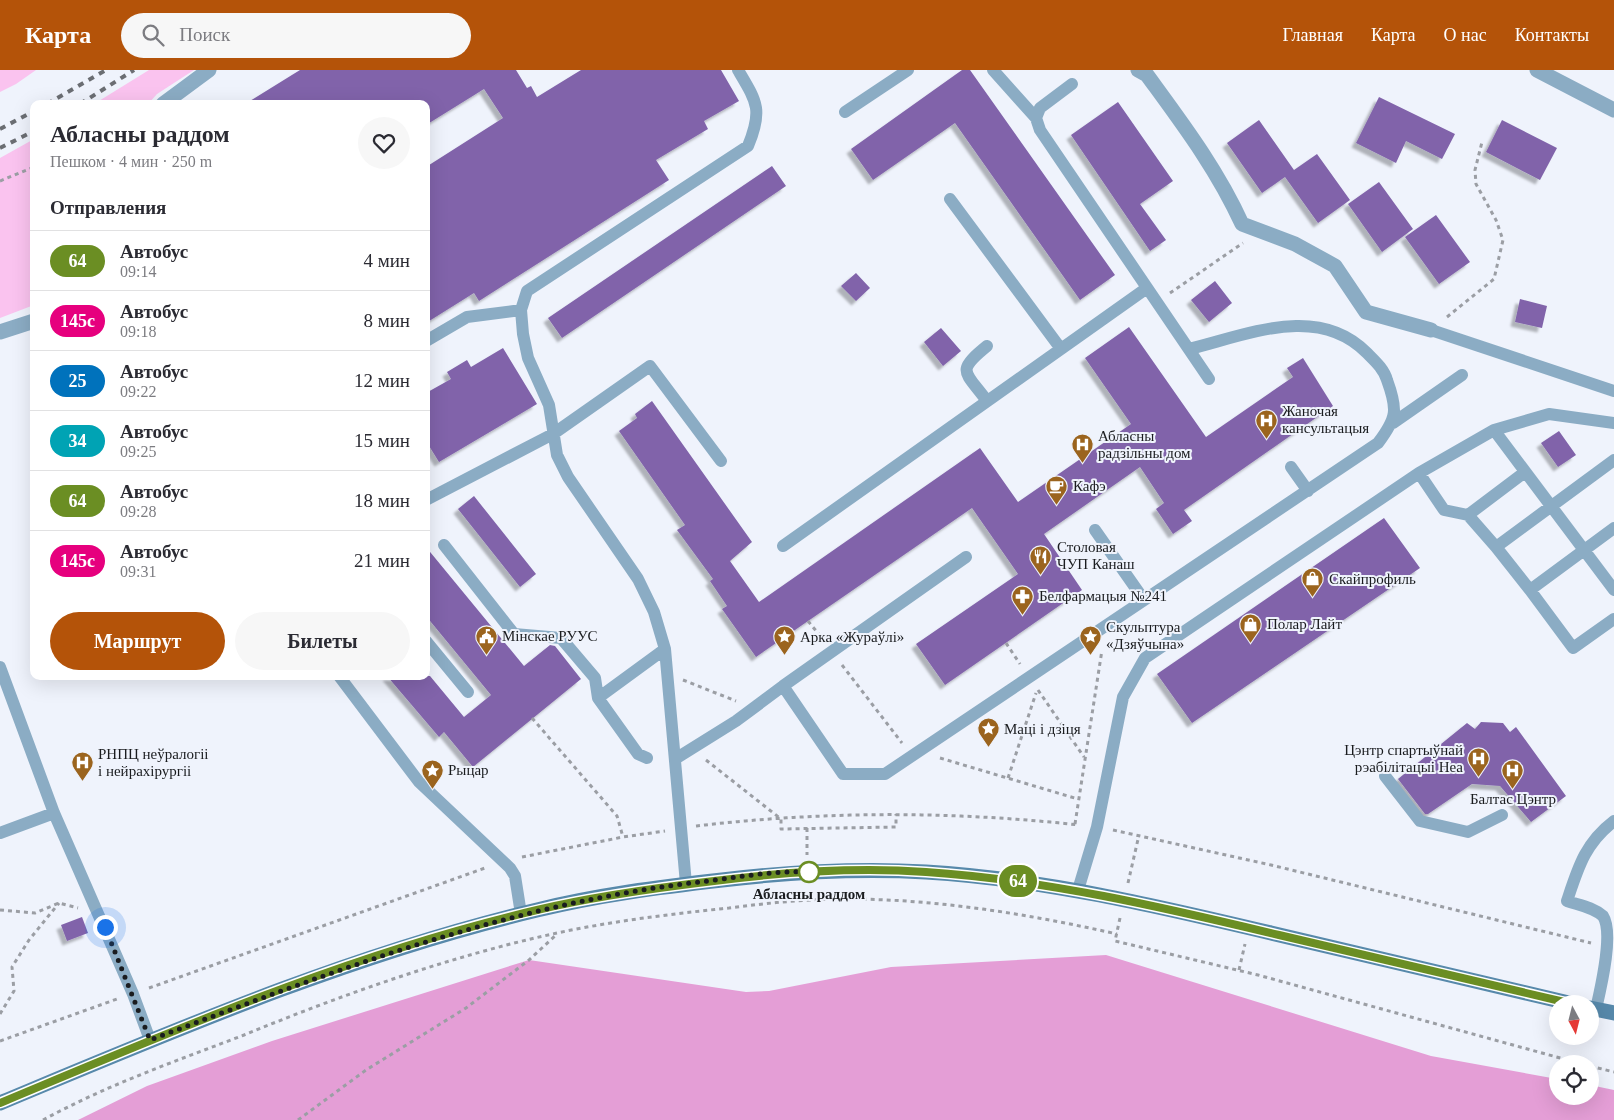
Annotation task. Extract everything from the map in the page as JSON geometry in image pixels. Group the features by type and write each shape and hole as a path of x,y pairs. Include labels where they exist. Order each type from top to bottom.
{"main road":[{"path":"0,1103 150,1040 380,955 522,914 579,901 686,884 807,872 863,870 929,872 1078,890 1549,998"},
{"path":"1599,1009 1614,1013"}],"street":[{"path":"168,100 209,70"},
{"path":"1138,70 1147,74 1205,155 1226,189 1242,224 1295,244 1335,266 1366,312 1431,330"},
{"path":"1537,70 1614,110"},
{"path":"0,332 30,322"}],"lane":[{"path":"686,884 665,649 654,612 638,579 568,477 557,455 549,405 528,358 521,310 527,291 748,146 756,126 756,101 738,70"},
{"path":"846,112 908,70"},
{"path":"993,70 1036,118 1040,130 1209,379"},
{"path":"1036,118 1040,108 1072,84"},
{"path":"950,198 1060,349"},
{"path":"783,546 1147,288"},
{"path":"430,339 467,317 521,310"},
{"path":"1189,349 1288,324 1324,327 1358,344 1385,372 1394,398 1393,422"},
{"path":"1431,330 1614,391"},
{"path":"987,346 968,362 966,368 967,374 987,401"},
{"path":"430,498 553,434 650,366 721,461"},
{"path":"783,686 844,774 885,774 1378,443 1393,422 1462,375"},
{"path":"1078,890 1097,827 1123,697 1145,658 1419,473 1494,430 1549,414 1614,423"},
{"path":"1494,430 1614,590"},
{"path":"1496,547 1614,460"},
{"path":"1291,467 1308,491"},
{"path":"1468,516 1525,472"},
{"path":"1419,473 1444,510 1468,516 1496,547 1573,648 1614,619"},
{"path":"1530,590 1614,528"},
{"path":"1095,530 1144,600"},
{"path":"444,545 514,634 561,638 595,678 598,698 638,754 647,758"},
{"path":"675,759 736,721 752,707 966,556"},
{"path":"430,646 468,692"},
{"path":"598,698 665,649"},
{"path":"0,667 54,813 105,927 150,1040"},
{"path":"342,680 420,782 504,862 515,876 522,914"},
{"path":"1386,776 1420,821 1468,832 1502,814"},
{"path":"0,833 54,813"},
{"path":"1597,995 1611,948 1610,924 1603,916 1592,909 1567,901 1586,850 1598,833 1614,821"}],"path":[{"path":"1431,330 1494,280 1503,240 1496,220 1476,184 1475,170 1482,142"},
{"path":"0,182 30,169"},
{"path":"1157,302 1261,231"},
{"path":"1075,824 1097,674 1107,625"},
{"path":"1006,643 1084,758"},
{"path":"667,674 752,707"},
{"path":"1008,778 1037,689"},
{"path":"532,718 617,816 623,837"},
{"path":"692,748 782,819"},
{"path":"0,1041 504,862 623,837 681,828 782,819 896,814 985,817 1097,827 1193,846 1611,948"},
{"path":"782,819 782,828 896,826 896,814"},
{"path":"807,828 807,872"},
{"path":"43,1120 82,1099 318,1005 489,950 558,933 692,911 775,902 847,899 1001,911 1117,934"},
{"path":"0,910 35,913 59,903 81,909 105,927"},
{"path":"0,1014 14,991 12,967 29,940 59,903"},
{"path":"1239,970 1249,928"},
{"path":"298,1120 366,1070 466,1008 529,960 558,933"},
{"path":"1115,941 1239,970 1549,1055"},
{"path":"1599,1068 1614,1072"}],"shaded area":[{"path":"0,70 36,70 16,84 0,92"},
{"path":"149,70 194,70 157,94 152,100 100,100"},
{"path":"30,141 30,307 0,318 0,158"},
{"path":"1106,955 1431,1056 1549,1078 1549,1105 1599,1105 1599,1087 1614,1090 1614,1120 78,1120 147,1086 272,1041 529,960 746,992 769,991 891,967"}],"building":[{"path":"300,70 516,70 527,88 531,86 537,97 581,70 721,70 739,101 704,121 708,129 656,160 669,180 479,301 474,293 430,320 430,164 503,118 484,89 430,123 430,100 251,100"},
{"path":"962,70 970,70 1115,275 1080,300 955,123 873,180 851,149"},
{"path":"1379,97 1455,134 1442,159 1406,141 1396,163 1356,143"},
{"path":"1118,102 1173,181 1140,204 1166,240 1150,251 1071,135"},
{"path":"1259,120 1294,170 1317,154 1350,200 1318,223 1285,177 1262,193 1227,143"},
{"path":"1502,120 1557,148 1540,180 1486,152"},
{"path":"772,166 786,186 562,338 548,318"},
{"path":"1379,182 1413,229 1382,252 1348,204"},
{"path":"1436,215 1470,262 1439,284 1405,237"},
{"path":"856,273 870,288 856,301 841,286"},
{"path":"1215,281 1232,303 1209,322 1191,300"},
{"path":"1520,299 1547,306 1542,328 1515,322"},
{"path":"1129,327 1206,437 1293,377 1287,368 1303,358 1333,406 1184,510 1192,521 1173,534 1156,509 1164,503 1140,467 1044,534 1082,590 945,685 916,644 1018,574 972,508 756,657 722,609 727,606 710,581 713,579 677,530 685,525 619,431 637,418 635,414 652,401 752,542 730,561 759,602 980,448 1018,502 1131,424 1085,358"},
{"path":"941,328 961,351 943,366 924,342"},
{"path":"503,348 537,404 439,462 430,447 430,391 451,379 447,372 467,360 471,367"},
{"path":"1559,431 1576,455 1558,467 1541,443"},
{"path":"474,496 536,574 520,587 458,509"},
{"path":"1384,518 1420,568 1192,723 1157,674"},
{"name":"Мінскае РУУС","path":"430,552 524,666 550,645 555,646 581,679 473,767 444,732 439,737 390,680 430,680 430,676 464,717 491,695 430,621"},
{"path":"1481,722 1503,723 1510,732 1516,727 1566,796 1531,822 1500,786 1472,784 1428,814 1425,814 1398,779 1467,723 1475,729"},
{"path":"82,917 88,933 67,941 61,925"}],"railway":[{"path":"54,100 106,70"},
{"path":"86,100 134,70"},
{"path":"0,129 30,113"},
{"path":"0,148 30,133"}],"bus line":[{"name":"64","path":"0,1103 150,1040 309,980 440,936 522,914 630,892 686,884 807,872 888,870 929,872 1037,883 1150,904 1549,998"}],"place":[{"name":"Жаночая кансультацыя","path":"1266,439"},
{"name":"Абласны радзільны дом","path":"1082,464"},
{"name":"Кафэ","path":"1057,505"},
{"name":"Столовая ЧУП Канаш","path":"1041,575"},
{"name":"Скайпрофиль","path":"1313,598"},
{"name":"Белфармацыя №241","path":"1023,615"},
{"name":"Полар Лайт","path":"1251,643"},
{"name":"Мінскае РУУС","path":"486,655"},
{"name":"Скульптура «Дзяўчына»","path":"1090,655"},
{"name":"Арка «Жураўлі»","path":"784,656"},
{"name":"Маці і дзіця","path":"988,748"},
{"name":"Цэнтр спартыўнай рэабілітацыі Неа","path":"1479,778"},
{"name":"РНПЦ неўралогіі і нейрахірургіі","path":"82,782"},
{"name":"Рыцар","path":"432,789"},
{"name":"Балтас Цэнтр","path":"1513,790"},
{"name":"Абласны раддом","path":"809,872"}],"route":[{"path":"105,927 150,1040 389,952 522,914 630,892 757,876 809,872"}]}
